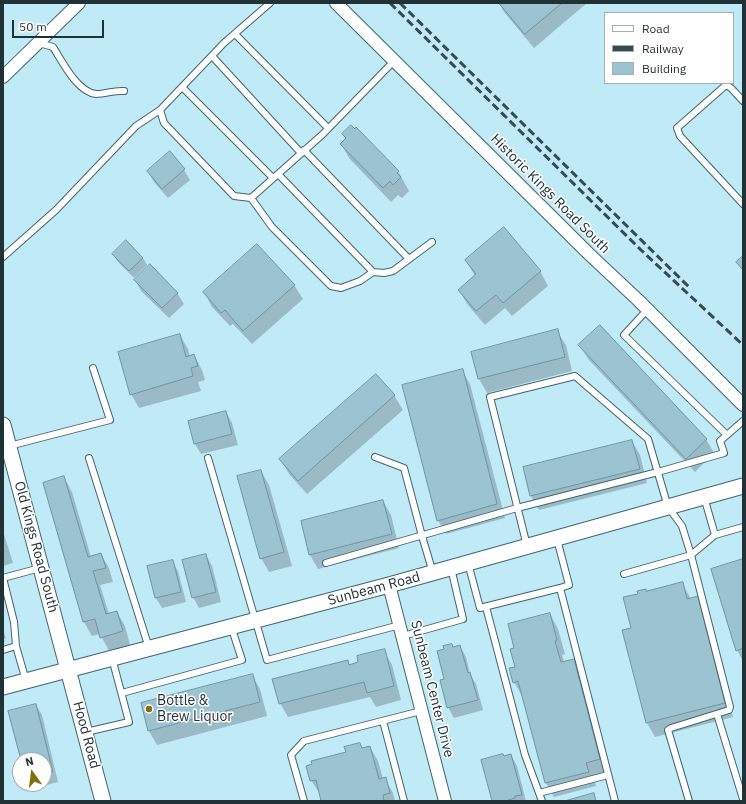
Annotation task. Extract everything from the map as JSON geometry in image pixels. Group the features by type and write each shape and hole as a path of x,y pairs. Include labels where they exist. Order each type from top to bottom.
{"street":[{"path":"3,77 79,3"},
{"name":"Historic Kings Road South","path":"336,3 743,405"},
{"name":"Old Kings Road South","path":"3,425 68,669"},
{"name":"Sunbeam Road","path":"3,687 389,585 743,486"},
{"name":"Sunbeam Center Drive","path":"389,585 445,801"},
{"name":"Hood Road","path":"68,669 86,732 103,801"}],"lane":[{"path":"3,257 56,210 136,126 160,110 212,56 270,3"},
{"path":"235,34 328,128"},
{"path":"39,43 53,47 67,71 84,88 94,94 124,91"},
{"path":"212,56 303,152 409,259"},
{"path":"251,198 303,152 394,61"},
{"path":"743,101 731,88 726,85 677,128 680,136 743,204"},
{"path":"182,87 276,176 373,272 384,274 393,271 432,242"},
{"path":"160,110 164,123 234,196 251,198 272,227 331,286 341,288 360,281 373,272"},
{"path":"647,310 624,335 727,435"},
{"path":"7,444 110,420 92,368"},
{"path":"527,546 490,397 575,376 648,438 668,507 682,526 691,555 730,707 729,710 670,728 668,730 689,801"},
{"path":"326,563 517,508 658,472 724,453 720,441 743,421"},
{"path":"375,457 404,468 433,573"},
{"path":"89,458 150,648"},
{"path":"208,458 267,660 401,630 463,619 450,568"},
{"path":"704,497 715,535"},
{"path":"624,574 691,555 715,535 743,526"},
{"path":"468,563 480,608 560,588 569,585 556,538"},
{"path":"26,681 16,646 14,622 3,578 41,568"},
{"path":"560,588 615,801"},
{"path":"486,607 524,755 542,801"},
{"path":"122,693 242,660 231,626"},
{"path":"3,650 16,646"},
{"path":"86,732 129,722 112,658"},
{"path":"304,801 292,755 304,741 422,711"},
{"path":"717,714 743,799"},
{"path":"383,721 404,801"},
{"path":"539,793 608,775"}],"building":[{"path":"499,3 562,3 525,34"},
{"path":"351,125 355,129 356,127 399,171 397,173 401,177 393,185 390,181 383,188 340,144 346,138 342,134"},
{"path":"170,151 185,169 162,189 147,171"},
{"path":"504,227 541,271 503,303 496,295 476,311 458,290 476,274 465,260"},
{"path":"126,240 143,258 129,271 112,254"},
{"path":"257,244 295,285 243,331 225,310 221,313 203,292"},
{"path":"743,256 743,270 736,262"},
{"path":"150,264 178,293 162,308 134,280"},
{"path":"600,325 707,439 686,459 578,345"},
{"path":"558,329 565,357 478,379 471,352"},
{"path":"180,334 186,357 194,354 198,366 191,368 193,376 130,395 118,352"},
{"path":"463,369 497,504 437,521 402,385"},
{"path":"376,374 395,395 298,481 279,459"},
{"path":"226,411 232,434 194,444 188,421"},
{"path":"632,440 640,469 530,496 523,467"},
{"path":"261,470 284,552 260,559 237,476"},
{"path":"64,476 88,557 101,553 106,568 93,571 106,614 117,611 123,631 100,638 95,619 83,622 43,483"},
{"path":"383,500 392,534 309,555 301,521"},
{"path":"206,554 216,592 192,598 182,560"},
{"path":"743,559 743,648 736,651 711,569"},
{"path":"173,560 181,592 155,598 147,566"},
{"path":"683,582 687,599 698,596 725,703 646,723 622,630 631,628 623,597 638,594 637,591 646,589 646,591"},
{"path":"550,613 557,640 555,641 561,662 574,659 600,759 586,763 589,772 545,783 518,681 513,683 509,668 515,667 510,649 514,648 508,624"},
{"path":"452,644 453,647 460,645 478,700 447,708 440,680 444,679 437,651 444,649 443,646"},
{"path":"385,649 394,686 367,693 364,682 279,704 272,679 348,660 349,665 358,662 357,656"},
{"path":"253,674 260,702 148,731 141,703"},
{"path":"36,704 48,752 19,752 8,711"},
{"path":"360,743 362,748 370,746 379,779 386,777 390,793 383,795 384,801 321,801 316,780 310,781 306,766 312,764 311,761 346,752 344,747"},
{"path":"503,754 504,756 511,754 522,795 515,796 515,798 505,801 492,801 481,760"},
{"path":"594,793 596,801 565,801"}],"railway":[{"path":"390,3 641,250 743,345"},
{"path":"400,3 691,289"}],"place":[{"name":"Bottle & Brew Liquor","path":"149,709"}]}
